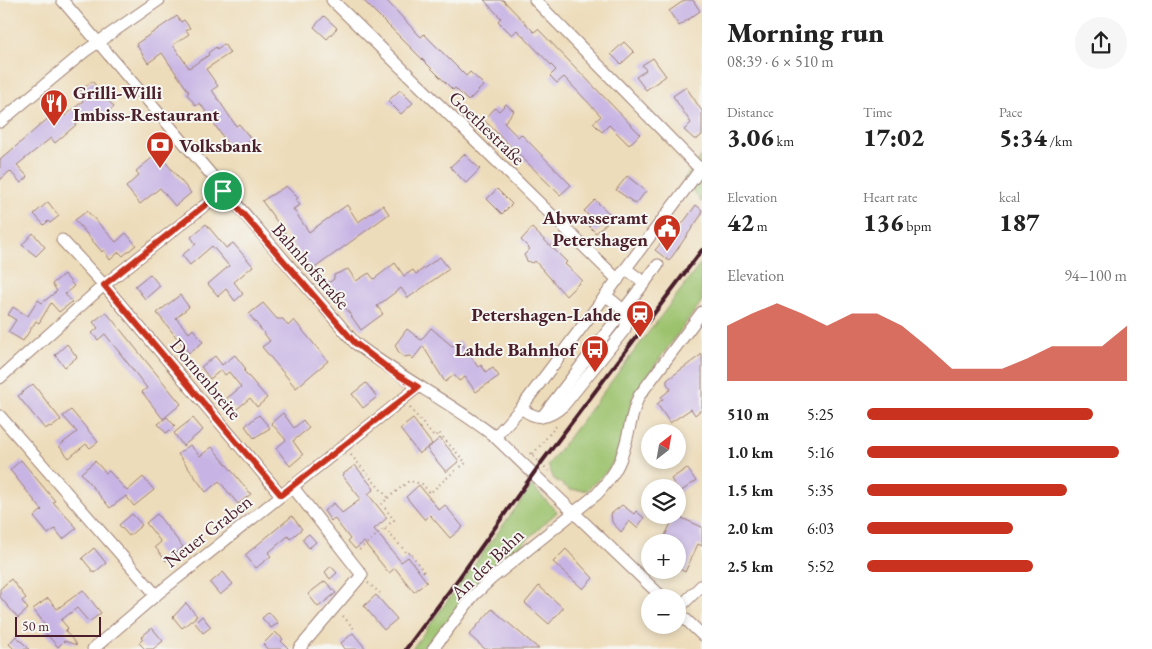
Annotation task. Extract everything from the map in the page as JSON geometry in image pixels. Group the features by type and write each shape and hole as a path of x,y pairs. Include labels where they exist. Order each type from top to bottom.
{"street":[{"name":"Bahnhofstraße","path":"62,0 223,191 355,343 393,372 470,416 495,437 654,589"},
{"path":"0,122 98,41 159,0"},
{"name":"Goethestraße","path":"332,0 618,280"},
{"path":"495,437 521,408 701,168 535,0"},
{"path":"0,378 104,285 223,191"},
{"name":"Dornenbreite","path":"62,240 104,285 281,495"},
{"path":"521,408 535,417 542,417 622,309 658,265"},
{"path":"626,269 645,283"},
{"path":"606,296 622,309"},
{"name":"An der Bahn","path":"433,649 473,596 597,494 609,480 619,463 633,409 640,396 702,312"},
{"name":"Neuer Graben","path":"92,649 156,595 418,387"},
{"path":"0,416 156,595"},
{"path":"292,486 362,575 299,649"},
{"path":"686,602 702,585"},
{"path":"686,618 702,635"}],"path":[{"path":"349,559 394,520 382,504 388,498 409,481 422,484 430,493 466,463 440,433 434,437 403,398"},
{"path":"532,454 560,421"},
{"path":"343,446 388,498"},
{"path":"385,528 408,554 410,552 424,572"},
{"path":"361,577 380,593"},
{"path":"336,607 356,631"}],"green space":[{"path":"702,155 702,203 684,179"},
{"path":"702,262 702,301 633,395 619,453 607,471 587,490 571,490 554,479 548,465"},
{"path":"532,486 557,512 476,587 427,649 412,649"}],"building":[{"path":"363,0 386,0 421,37 424,34 466,76 470,72 484,85 468,101 455,88 453,90"},
{"path":"484,0 503,0 534,32 538,29 640,134 629,145 609,125 602,132 593,123 601,116 564,77 557,83 550,76 556,70 517,30 512,35 498,21 501,18"},
{"path":"685,0 693,0 700,11 679,26 669,11"},
{"path":"177,16 181,22 184,20 190,28 186,30 189,34 173,45 189,68 209,55 208,53 216,47 217,49 224,44 230,53 206,69 218,86 212,90 236,126 239,124 251,139 247,142 249,144 240,150 238,148 233,152 200,103 196,106 187,94 189,92 162,53 148,63 136,44"},
{"path":"324,16 337,28 327,39 314,27"},
{"path":"624,42 634,52 621,64 611,54"},
{"path":"653,58 666,76 646,90 636,77 646,70 642,65"},
{"path":"92,81 114,107 99,119 92,111 55,143 51,138 17,165 28,177 21,183 10,171 0,180 0,160 59,109 65,116 83,101 77,94"},
{"path":"686,87 702,111 702,135 697,139 694,139 684,130 691,123 673,96"},
{"path":"400,90 413,103 401,114 388,101"},
{"path":"506,104 514,111 504,123 518,137 521,134 571,185 560,195 484,120 495,108 499,111"},
{"path":"158,153 191,193 175,206 160,188 140,204 126,187 139,175 136,171"},
{"path":"464,154 480,169 466,183 450,167"},
{"path":"627,176 646,191 636,204 616,190"},
{"path":"286,186 298,198 296,200 300,205 293,209 309,232 347,205 358,222 383,205 389,214 312,270 262,201"},
{"path":"497,189 512,204 502,214 487,199"},
{"path":"595,200 613,217 596,233 589,226 594,221 584,211"},
{"path":"48,202 59,216 44,225 34,214"},
{"path":"696,205 702,210 702,214 669,261 655,250 670,233 674,235"},
{"path":"87,211 116,242 126,233 136,245 123,256 119,252 110,260 104,250 102,252 75,220"},
{"path":"206,224 226,248 233,243 253,266 234,282 243,294 235,301 226,289 218,296 208,284 229,266 212,246 190,265 182,255 196,244 191,237"},
{"path":"532,228 567,262 565,264 582,280 566,296 535,261 533,263 527,261 524,255 530,249 521,240"},
{"path":"33,233 45,247 36,256 22,245"},
{"path":"440,257 449,269 408,298 401,288 377,306 383,314 361,330 328,283 334,279 334,275 348,269 356,281 369,273 374,279 395,263 404,276 413,270 416,274"},
{"path":"64,274 74,286 65,294 72,302 59,312 51,303 39,323 36,321 23,341 8,332 16,320 8,315 13,307 28,316 38,300 42,303 57,291 52,284"},
{"path":"150,274 160,286 145,299 135,286"},
{"path":"180,295 189,307 176,318 189,333 193,329 203,342 189,353 157,313"},
{"path":"263,303 277,319 283,319 288,326 294,320 328,361 296,388 262,347 270,341 249,314"},
{"path":"106,312 181,404 163,419 142,392 147,388 105,334 98,340 92,333 98,328 93,322"},
{"path":"431,328 452,346 460,341 478,367 481,365 486,372 493,368 499,376 476,392 465,377 459,381 454,375 445,382 423,346 413,359 410,356 404,357 399,353 395,345 407,329 421,340"},
{"path":"67,344 77,357 65,367 55,355"},
{"path":"702,354 702,409 695,415 691,409 670,423 657,404 663,399 661,397 671,389 667,384 667,380"},
{"path":"235,355 246,369 244,371 267,398 257,407 250,398 236,410 226,399 241,387 229,372 225,375 221,370 210,379 201,367 215,356 222,365"},
{"path":"366,383 377,397 363,408 352,394"},
{"path":"33,384 61,420 51,428 50,426 45,429 18,396"},
{"path":"71,410 98,442 90,448 86,444 69,458 59,446 77,432 63,416"},
{"path":"283,413 294,428 303,420 309,428 293,441 303,455 290,466 276,448 286,440 271,423"},
{"path":"259,415 270,428 254,438 245,426"},
{"path":"167,417 175,426 166,433 158,424"},
{"path":"193,418 203,430 183,446 174,433"},
{"path":"413,419 432,444 419,454 400,429"},
{"path":"440,438 459,461 446,472 427,449"},
{"path":"190,445 200,456 212,447 251,494 238,504 219,481 206,492 178,454"},
{"path":"21,460 55,501 53,502 77,528 63,539 55,529 48,534 34,517 42,510 10,470"},
{"path":"95,461 106,473 109,471 127,491 143,477 154,490 134,506 126,496 110,508 81,473"},
{"path":"355,465 374,489 368,494 387,518 374,529 401,562 408,557 427,582 414,592 395,568 389,573 364,542 355,549 334,518 331,521 324,511 334,503 342,513 361,499 342,475"},
{"path":"686,469 696,481 686,488 686,479 671,479"},
{"path":"419,485 439,510 445,505 463,527 450,538 430,515 425,520 406,497"},
{"path":"622,505 634,514 636,511 641,515 641,522 637,528 629,521 621,532 612,522 611,514"},
{"path":"132,514 142,525 129,536 119,525"},
{"path":"157,514 183,547 166,561 155,547 161,542 146,523"},
{"path":"292,516 302,529 290,539 288,536 268,553 271,556 256,568 245,555"},
{"path":"686,520 702,527 702,546 698,544 686,570 686,534 666,534 671,524 686,524"},
{"path":"309,534 316,542 309,548 302,539"},
{"path":"94,548 106,563 94,573 82,558"},
{"path":"566,549 593,578 583,589 553,562"},
{"path":"331,566 337,573 330,579 325,572"},
{"path":"223,572 233,584 220,595 210,583"},
{"path":"11,579 26,598 22,601 28,609 18,618 0,597 0,589"},
{"path":"325,581 336,593 318,607 308,594"},
{"path":"539,586 563,608 549,624 525,603"},
{"path":"83,590 101,613 89,622 77,608 61,620 68,628 65,631 77,645 64,641 58,647 44,631 48,628 33,609 48,598 57,609"},
{"path":"376,595 397,619 384,630 364,606"},
{"path":"186,603 197,616 182,628 173,617"},
{"path":"492,609 539,649 485,649 469,635"},
{"path":"269,612 278,623 271,628 262,618"},
{"path":"202,616 211,627 203,633 195,623"},
{"path":"152,628 163,641 153,649 145,649 139,643 143,639 141,637"},
{"path":"275,632 283,639 281,641 289,649 267,649 263,644"},
{"path":"353,633 366,649 345,649 341,643"},
{"path":"16,636 29,649 14,649 9,644"}],"railway":[{"path":"406,649 541,463 702,250"}],"place":[{"name":"Grilli-Willi Imbiss-Restaurant","path":"54,127"},
{"name":"Volksbank","path":"160,169"},
{"name":"Abwasseramt Petershagen","path":"667,252"},
{"name":"Petershagen-Lahde","path":"640,338"},
{"name":"Lahde Bahnhof","path":"595,373"}],"route":[{"path":"223,191 355,343 393,372 418,387 281,495 104,285 223,191"}]}
